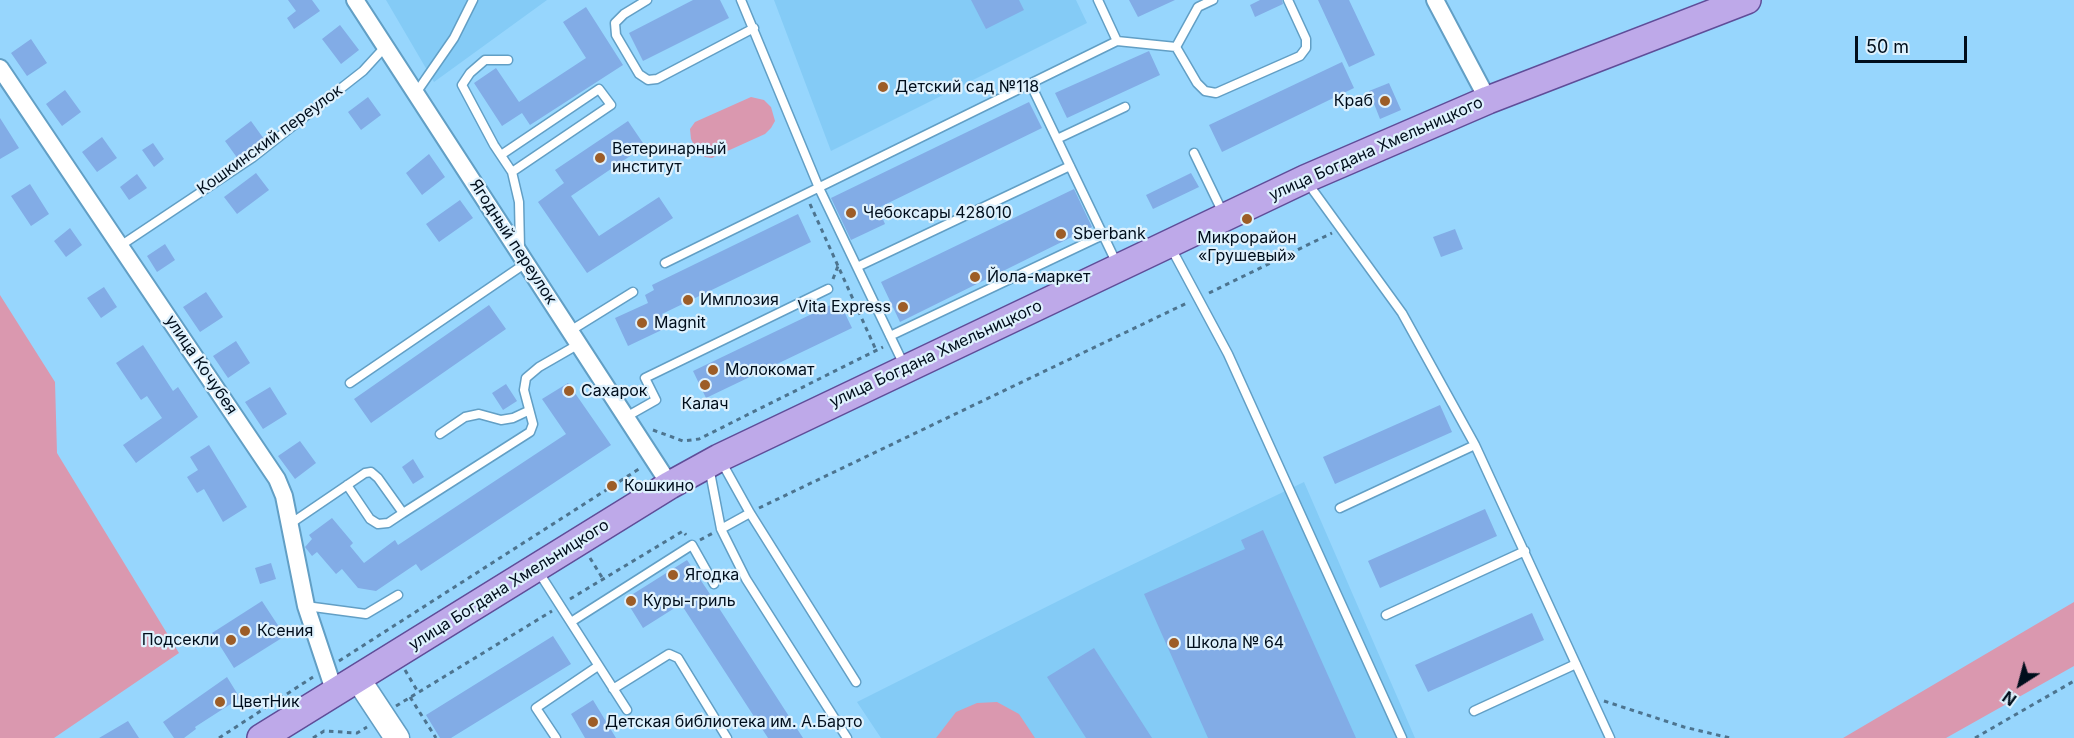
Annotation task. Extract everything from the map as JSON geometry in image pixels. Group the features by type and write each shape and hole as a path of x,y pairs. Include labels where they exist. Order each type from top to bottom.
{"main road":[{"name":"улица Богдана Хмельницкого","path":"261,738 327,683 358,679 670,484 714,460 905,367 1305,179 1488,100 1746,0"}],"street":[{"name":"Ягодный переулок","path":"355,0 670,484"},
{"path":"1435,0 1488,100"},
{"name":"улица Кочубея","path":"0,68 277,479 284,496 306,606 327,683"},
{"path":"358,679 397,738"}],"lane":[{"path":"416,93 454,38 473,0"},
{"path":"647,0 624,14 615,23 616,35 639,74 648,80 657,79 754,28"},
{"path":"741,0 819,188 905,367"},
{"path":"1098,0 1117,41"},
{"path":"1176,47 1196,3 1213,0"},
{"path":"1176,47 1197,83 1205,91 1216,93 1300,56 1306,48 1306,39 1288,0"},
{"path":"665,263 1117,41 1176,47"},
{"name":"Кошкинский переулок","path":"120,246 252,158 363,71 386,47"},
{"path":"350,383 523,258 519,202 512,172 462,85 470,73 485,60 508,60"},
{"path":"1031,85 1119,267"},
{"path":"501,155 599,89 611,105 512,172"},
{"path":"1057,140 1125,107"},
{"path":"1194,153 1224,217"},
{"path":"857,267 1070,166"},
{"path":"1305,179 1402,313 1475,446 1610,738"},
{"path":"891,339 1103,236"},
{"path":"1168,243 1228,354 1402,738"},
{"path":"626,417 656,400 645,378 828,289"},
{"path":"347,485 370,519 378,524 388,523 530,432 533,424 524,390 526,378 633,292"},
{"path":"440,434 465,417 479,414 501,420 513,418 528,411"},
{"path":"1340,508 1475,446"},
{"path":"714,460 856,682"},
{"path":"714,460 721,529 746,579 847,738"},
{"path":"290,524 347,485 371,472 378,478 403,513"},
{"path":"721,529 750,513"},
{"path":"571,622 692,545 714,584"},
{"path":"1386,615 1525,552"},
{"path":"536,568 627,710"},
{"path":"306,606 366,614 398,594"},
{"path":"614,689 669,654 678,658 728,738"},
{"path":"1474,711 1576,664"},
{"path":"556,738 536,708 598,666"}],"path":[{"path":"805,195 876,350"},
{"path":"750,513 1342,228"},
{"path":"828,289 847,246"},
{"path":"649,427 668,438 683,441 699,439 876,350 891,339"},
{"path":"333,664 643,466 638,459"},
{"path":"692,545 721,529"},
{"path":"568,601 683,531"},
{"path":"589,556 603,579"},
{"path":"392,709 556,608"},
{"path":"401,664 418,692"},
{"path":"1975,738 2074,681"},
{"path":"219,738 327,683"},
{"path":"410,697 436,738"},
{"path":"1591,697 1684,727 1730,738"},
{"path":"313,738 324,731 357,733 375,720"},
{"path":"357,733 361,738"}],"shaded area":[{"path":"386,0 547,0 434,82"},
{"name":"Детский сад №118","path":"774,0 1076,0 1087,23 831,151"},
{"path":"751,97 764,100 771,107 775,121 771,128 765,134 712,158 698,153 691,139 690,129 695,122"},
{"path":"0,295 55,382 57,453 179,653 54,738 0,738"},
{"name":"Школа № 64","path":"1304,482 1415,738 881,738 857,702 1092,584"},
{"path":"2074,602 2074,666 1946,738 1843,738"},
{"path":"997,702 1019,714 1035,738 936,738 956,712 977,703"}],"building":[{"path":"288,0 312,0 320,11 294,29 287,18 296,11"},
{"path":"693,0 720,0 729,18 643,61 629,33"},
{"path":"971,0 1019,0 1024,10 986,29"},
{"path":"1129,0 1175,0 1138,17"},
{"path":"1260,0 1282,0 1283,4 1255,17 1250,5"},
{"path":"1318,0 1349,0 1375,55 1349,67"},
{"path":"586,7 623,65 530,125 522,113 502,126 474,83 496,68 519,102 586,58 563,22"},
{"path":"340,25 359,50 341,64 322,39"},
{"path":"31,39 47,63 27,76 11,53"},
{"path":"1149,51 1160,75 1067,118 1055,93"},
{"path":"1342,62 1354,88 1222,152 1209,125"},
{"name":"Краб","path":"1389,83 1401,110 1380,119 1369,91"},
{"path":"65,90 81,112 62,126 46,104"},
{"path":"368,97 381,115 361,130 348,112"},
{"path":"1029,102 1042,128 878,208 885,224 851,240 831,198"},
{"path":"0,118 19,148 0,159"},
{"path":"251,121 264,139 238,159 225,141"},
{"path":"628,121 645,146 571,196 599,236 659,197 673,218 587,273 538,202 564,183 555,170"},
{"path":"102,137 117,158 97,172 82,152"},
{"path":"153,143 164,159 154,167 142,150"},
{"path":"429,154 445,177 422,195 406,173"},
{"path":"256,173 269,190 237,214 224,197"},
{"path":"1191,173 1199,187 1153,209 1146,195"},
{"path":"137,174 147,188 129,200 120,187"},
{"path":"30,184 49,214 31,226 11,196"},
{"path":"1074,189 1092,227 900,322 881,282"},
{"path":"460,200 473,218 439,242 426,224"},
{"path":"798,214 811,242 662,314 668,327 628,346 615,318 648,303 645,295 654,290 652,285"},
{"path":"70,228 82,245 66,257 54,241"},
{"path":"1455,229 1463,249 1441,257 1433,237"},
{"path":"165,244 175,260 157,272 147,256"},
{"path":"104,287 117,307 101,318 87,298"},
{"path":"206,292 223,317 200,332 183,307"},
{"path":"839,301 852,328 706,398 693,371"},
{"path":"489,305 506,329 371,423 354,399"},
{"path":"236,341 250,363 228,378 213,356"},
{"path":"143,345 173,391 178,387 198,417 136,463 123,445 162,418 147,396 141,400 116,363"},
{"path":"568,383 611,445 421,571 416,564 376,591 358,588 342,569 336,574 317,552 312,556 305,547 312,539 309,535 332,518 353,543 350,546 364,563 395,540 398,545 566,434 542,399"},
{"path":"506,384 517,401 503,410 492,393"},
{"path":"270,387 287,414 263,429 245,402"},
{"path":"1440,405 1452,432 1335,484 1323,457"},
{"path":"300,441 316,463 295,479 278,456"},
{"path":"209,445 247,507 223,522 204,489 197,493 187,477 198,470 190,457"},
{"path":"413,459 424,477 413,484 402,467"},
{"path":"1485,509 1497,536 1380,588 1368,561"},
{"path":"1263,530 1356,738 1208,738 1144,594 1245,549 1241,540"},
{"path":"687,560 803,738 768,738 681,604 643,628 625,599"},
{"path":"271,563 276,579 260,584 255,568"},
{"path":"262,601 285,636 234,668 212,633"},
{"path":"1532,613 1544,640 1428,692 1415,665"},
{"path":"553,636 571,664 451,738 440,738 426,715"},
{"path":"1094,648 1152,738 1086,738 1047,677"},
{"path":"227,677 240,698 195,727 196,729 184,738 174,738 163,722"},
{"path":"593,700 616,738 585,738 571,714"},
{"path":"128,721 139,738 99,738"}],"place":[{"name":"Детский сад №118","path":"883,87"},
{"name":"Краб","path":"1385,101"},
{"name":"Ветеринарный институт","path":"600,158"},
{"name":"Чебоксары 428010","path":"851,213"},
{"name":"Микрорайон «Грушевый»","path":"1247,219"},
{"name":"Sberbank","path":"1061,234"},
{"name":"Йола-маркет","path":"975,277"},
{"name":"Имплозия","path":"688,300"},
{"name":"Vita Express","path":"903,307"},
{"name":"Magnit","path":"642,323"},
{"name":"Молокомат","path":"713,370"},
{"name":"Калач","path":"705,385"},
{"name":"Сахарок","path":"569,391"},
{"name":"Кошкино","path":"612,486"},
{"name":"Ягодка","path":"673,575"},
{"name":"Куры-гриль","path":"631,601"},
{"name":"Ксения","path":"245,631"},
{"name":"Подсекли","path":"231,640"},
{"name":"Школа № 64","path":"1174,643"},
{"name":"ЦветНик","path":"220,702"},
{"name":"Детская библиотека им. А.Барто","path":"593,722"}]}
